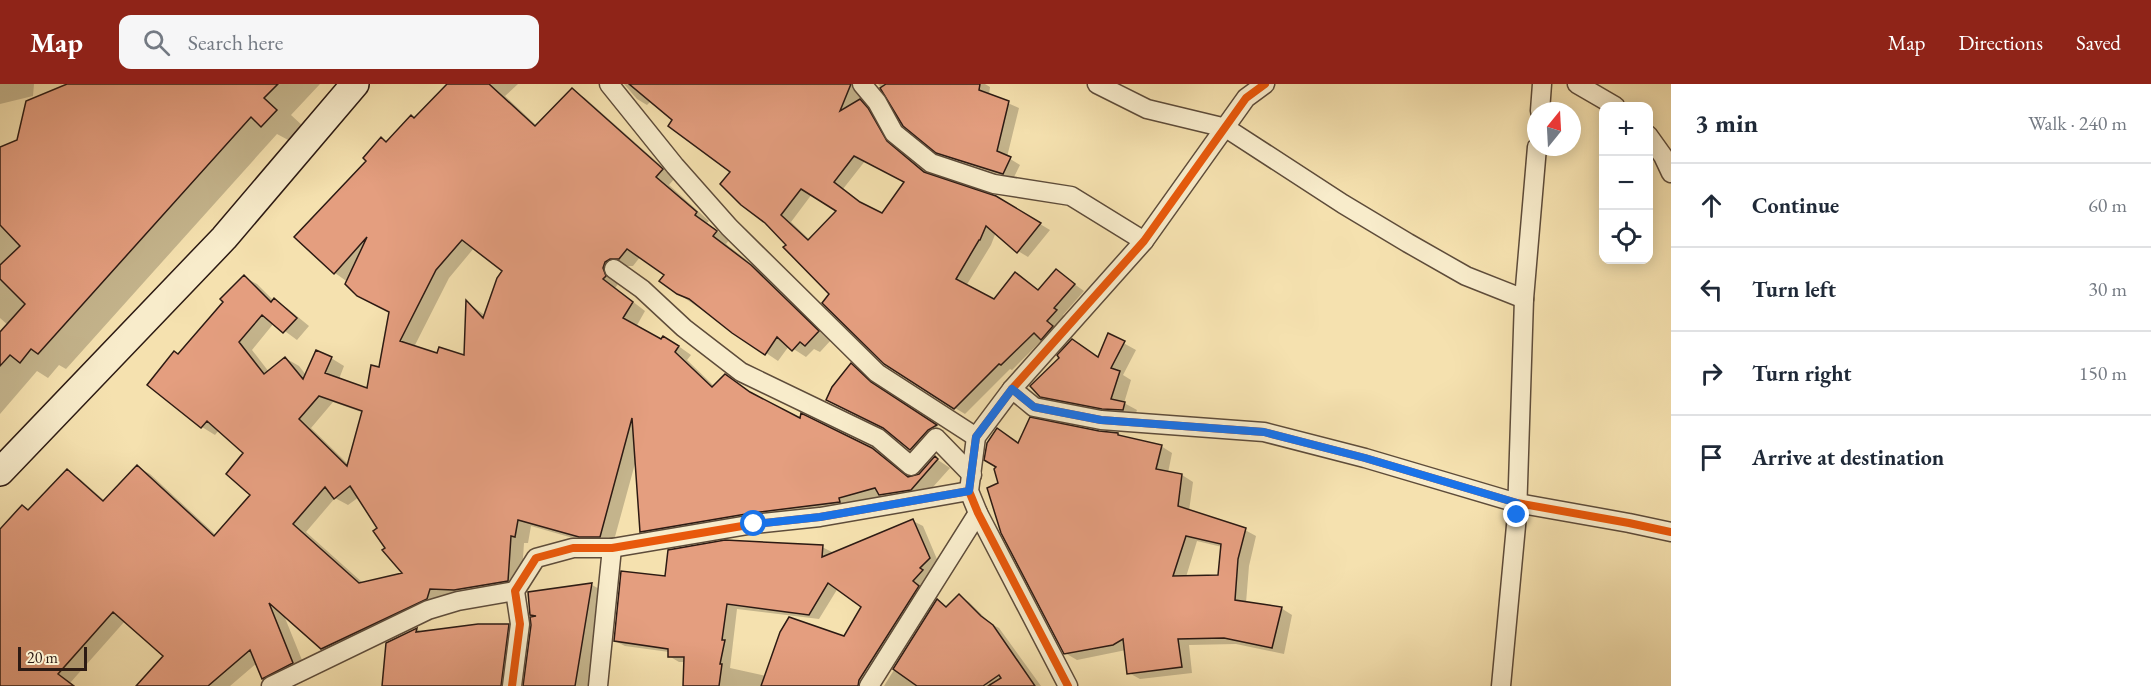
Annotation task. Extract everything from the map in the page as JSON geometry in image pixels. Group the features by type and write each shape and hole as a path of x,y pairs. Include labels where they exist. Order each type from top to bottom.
{"main road":[{"path":"0,472 224,238 355,84"}],"street":[{"path":"609,84 675,166 729,227 877,373 976,437"},
{"path":"862,84 877,102 894,133 931,163 994,184 1071,196 1144,241"},
{"path":"1097,84 1147,109 1226,128 1408,243 1466,276 1524,299"},
{"path":"970,483 976,437 1012,389 1144,241 1246,98 1265,84"},
{"path":"1541,102 1542,84"},
{"path":"1577,84 1608,102"},
{"path":"1653,142 1671,173"},
{"path":"1501,686 1517,503 1524,299 1536,156"},
{"path":"614,269 642,289 684,328 741,372 878,438 911,466 936,438 970,483 978,513 1068,686"},
{"path":"1012,389 1034,407 1101,420 1264,432 1365,458 1517,503 1671,532"},
{"path":"512,686 520,624 515,591 536,558 573,548 612,548 754,524 820,517 970,483"},
{"path":"869,686 978,513"},
{"path":"598,686 612,548"},
{"path":"271,686 428,610 458,601 515,591"}],"building":[{"path":"67,84 278,84 264,98 277,110 261,127 251,117 38,354 31,349 20,363 10,355 0,366 0,332 25,304 0,279 0,265 20,246 0,225 0,147 17,140 26,101"},
{"path":"447,84 489,84 535,126 572,88 663,169 656,177 697,212 695,215 717,231 713,236 751,265 819,331 805,346 800,342 792,351 777,337 765,355 732,333 689,299 677,294 659,281 664,275 627,249 619,259 610,259 605,262 603,268 606,276 603,279 633,302 623,318 679,346 675,352 712,387 725,374 750,392 800,418 801,413 872,448 908,477 919,474 935,456 938,459 911,490 879,495 875,488 839,498 840,502 752,513 640,532 632,418 600,537 579,537 518,520 515,537 511,536 508,581 454,590 430,589 427,599 321,649 269,603 293,663 262,679 250,650 208,686 136,686 163,656 113,612 58,674 74,686 0,686 0,529 22,505 28,510 67,469 103,501 137,465 214,536 250,495 226,474 243,453 207,421 201,428 147,385 174,351 178,354 223,302 220,299 244,275 271,302 274,298 297,318 283,333 262,315 239,342 264,374 285,357 303,379 316,350 332,357 325,373 367,388 371,365 379,367 389,312 357,296 345,284 367,237 334,274 294,237 366,161 363,158 381,137 386,142 411,115 414,118","holes":["462,240 502,271 497,278 483,318 466,300 464,355 439,347 437,353 400,341 436,270","319,396 362,411 347,466 299,419","350,486 377,528 373,531 385,548 382,550 402,573 359,583 293,524 325,487 334,499"]},
{"path":"629,84 851,84 840,111 860,99 868,108 887,141 924,172 996,196 1041,223 1017,253 986,226 956,279 994,299 1015,272 1038,290 1056,269 1075,284 1054,308 1057,310 1047,321 1053,326 1041,340 1034,333 954,409 884,364 822,303 829,294 783,247 786,245 765,223 741,205 720,184 730,172 668,126 672,120","holes":["854,156 904,182 882,213 860,202 834,182","801,189 836,211 808,240 781,215"]},
{"path":"886,84 980,84 979,90 1009,101 997,151 1011,157 1003,174 936,153 903,126 880,88"},
{"path":"1108,333 1125,341 1111,368 1120,371 1111,399 1125,402 1123,410 1102,409 1040,397 1030,386 1059,358 1057,355 1072,339 1098,357"},
{"path":"851,363 871,382 937,425 928,430 910,450 883,428 826,400 832,387"},
{"path":"1030,417 1118,433 1118,435 1162,445 1156,469 1182,474 1178,506 1246,528 1238,559 1235,600 1282,607 1272,648 1224,638 1178,639 1182,667 1127,674 1123,639 1113,645 1064,654 1001,533 987,488 998,483 994,469 996,467 984,460 987,443 997,428 1018,443","holes":["1186,536 1221,544 1218,575 1173,576"]},
{"path":"913,519 930,558 920,568 923,570 913,581 919,586 859,680 858,686 761,686 780,632 789,617 844,636 861,607 828,583 809,615 727,604 719,686 683,686 684,657 668,657 668,649 614,641 621,571 665,576 668,550 725,540 823,545 822,557"},
{"path":"592,583 575,686 523,686 531,625 530,617 536,616 530,615 528,592"},
{"path":"959,594 993,625 1035,686 988,686 1001,678 999,675 983,686 917,686 893,669 937,599 946,607"},
{"path":"478,624 509,624 501,686 382,686 386,643 417,628 416,632"}],"cycle path":[{"path":"1068,686 978,513 969,491 976,437 1012,389 1144,241 1246,98 1265,84"},
{"path":"1012,389 1034,407 1101,420 1264,432 1365,458 1517,503 1671,532"},
{"path":"512,686 520,624 515,591 536,558 573,548 612,548 754,524 820,517 969,491"}],"route":[{"path":"754,524 892,506 969,491 976,437 1012,389 1034,407 1101,420 1264,432 1365,458 1517,503 1517,515"}]}
